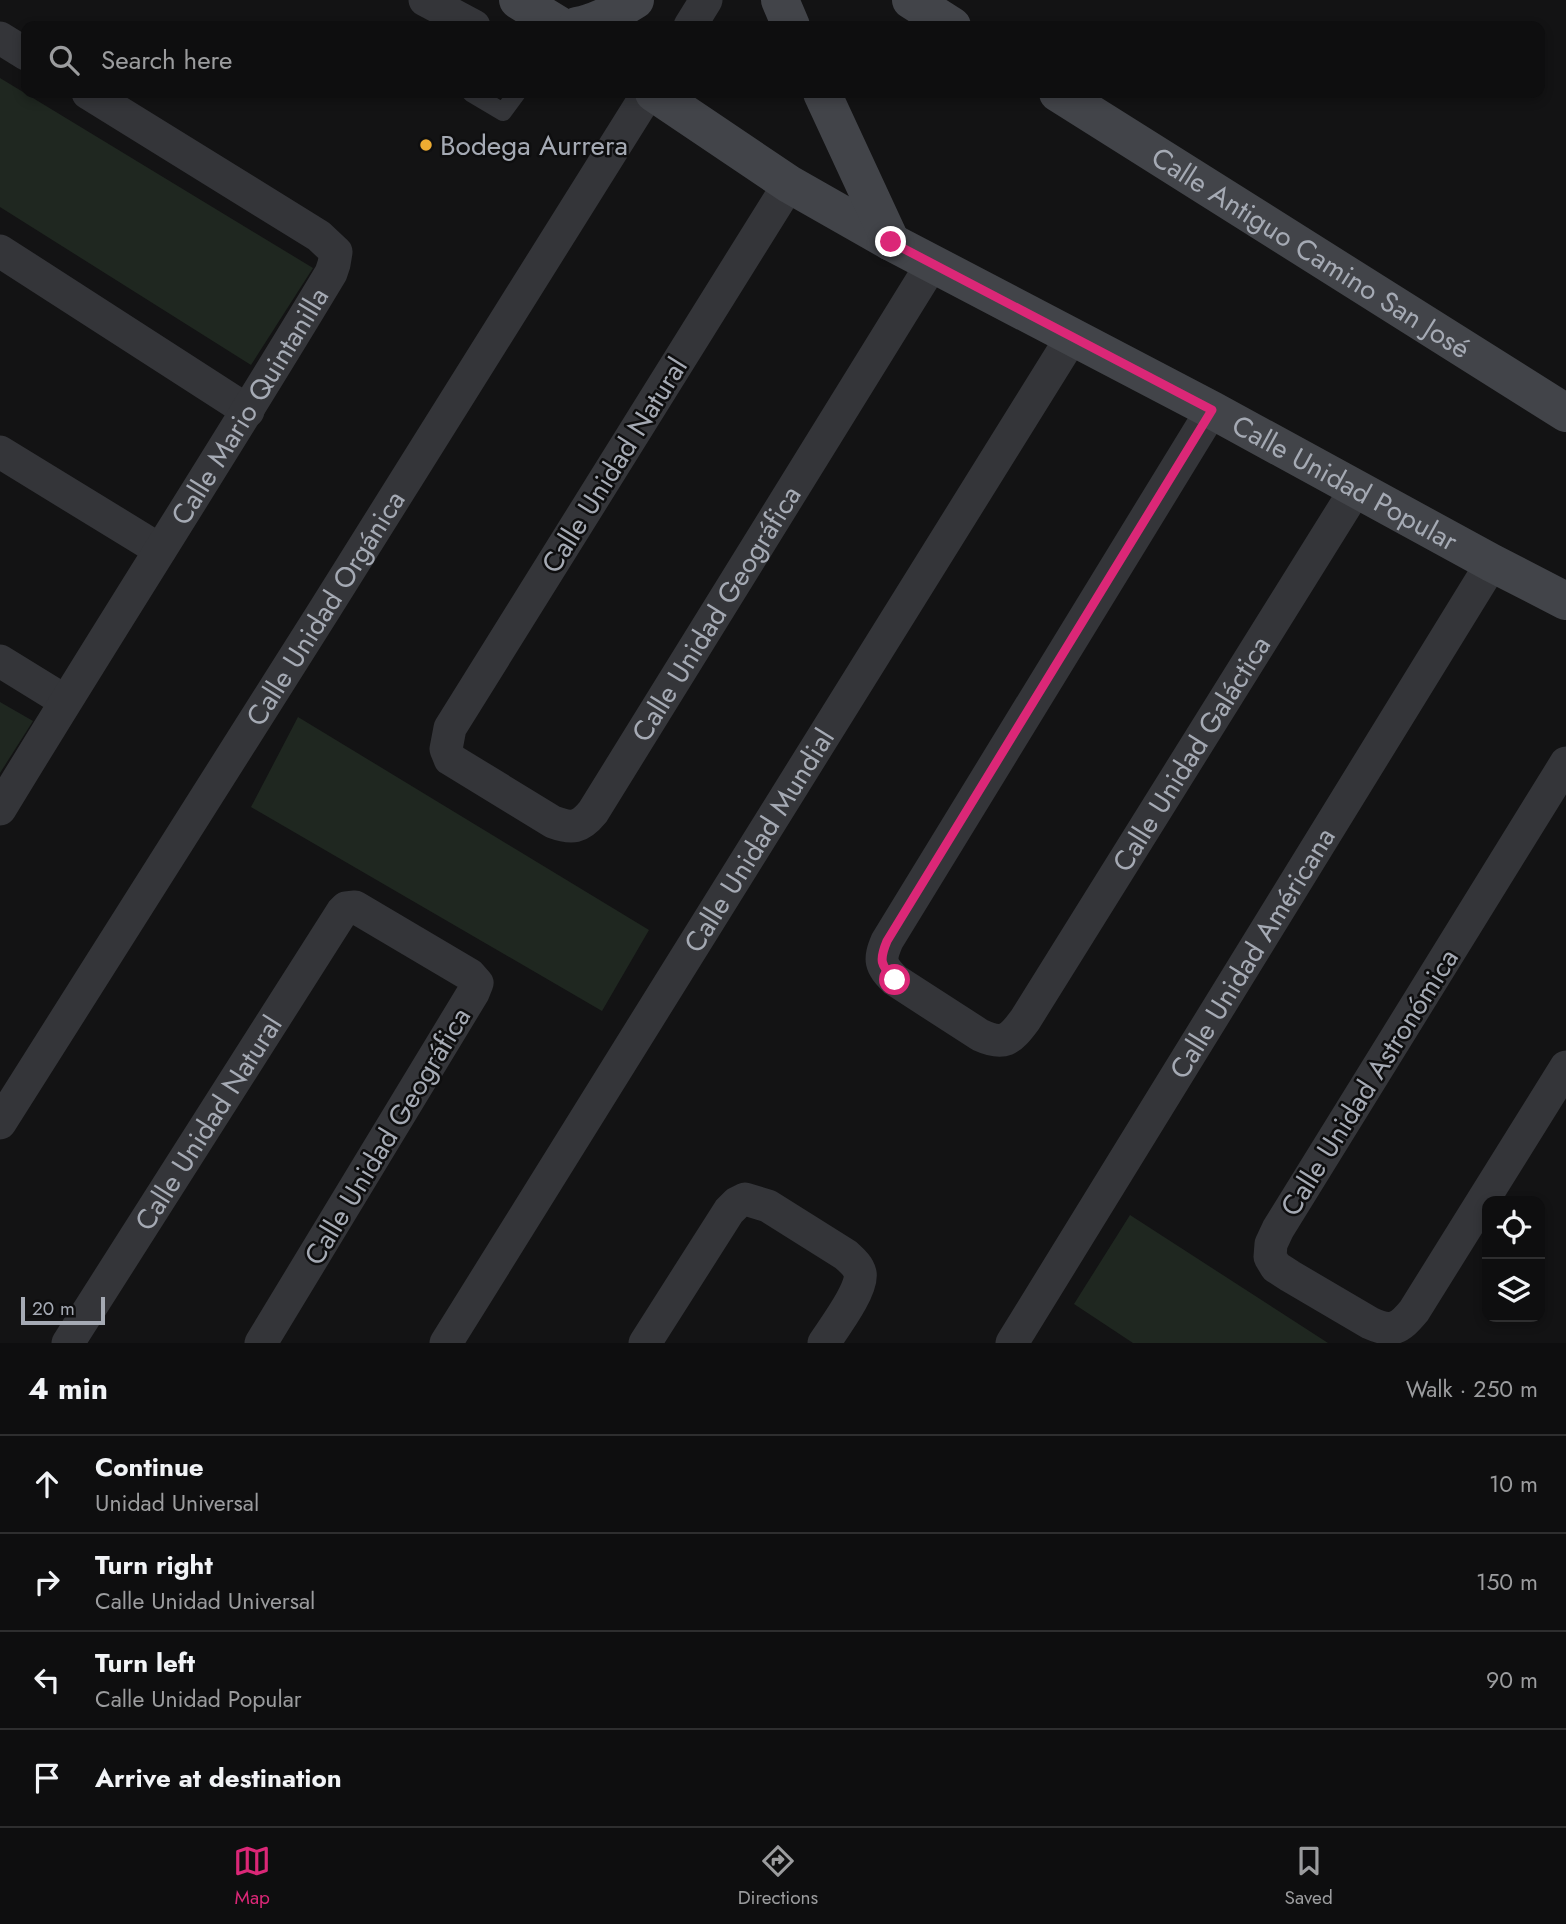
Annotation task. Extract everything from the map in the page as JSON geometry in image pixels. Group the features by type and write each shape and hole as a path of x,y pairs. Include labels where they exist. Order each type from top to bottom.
{"street":[{"path":"425,0 460,21"},
{"path":"518,0 553,21"},
{"path":"596,21 635,0"},
{"path":"693,21 706,0"},
{"path":"780,0 789,21"},
{"path":"911,0 944,21"},
{"path":"0,38 21,51"},
{"name":"Calle Mario Quintanilla","path":"0,809 248,411 331,273 336,252 319,236 96,98"},
{"name":"Calle Unidad Orgánica","path":"0,1123 645,98"},
{"name":"Calle Unidad Popular","path":"660,98 789,184 891,242 1212,410 1566,601"},
{"path":"824,98 891,242"},
{"name":"Calle Antiguo Camino San José","path":"1066,98 1566,413"},
{"name":"Calle Unidad Natural","path":"446,749 450,729 789,184"},
{"path":"0,251 248,411"},
{"name":"Calle Unidad Geográfica","path":"446,749 450,759 553,822 576,826 585,821 932,264"},
{"name":"Calle Unidad Mundial","path":"446,1343 1072,337"},
{"name":"Calle Unidad Galáctica","path":"1212,410 882,953 881,962 895,980 980,1035 992,1041 1005,1041 1015,1034 1025,1020 1356,489"},
{"path":"0,452 160,550"},
{"name":"Calle Unidad Américana","path":"1012,1343 1492,563"},
{"path":"0,661 65,701"},
{"name":"Calle Unidad Astronómica","path":"1566,763 1278,1229 1271,1244 1270,1257 1276,1267 1370,1323 1384,1329 1395,1328 1404,1323 1566,1068"},
{"name":"Calle Unidad Natural","path":"68,1343 335,924 346,908 351,906"},
{"name":"Calle Unidad Geográfica","path":"261,1343 477,983 470,975 351,906"},
{"path":"645,1343 729,1211 745,1199 768,1206 846,1255 856,1265 861,1275 858,1288 824,1343"}],"lane":[{"path":"479,98 503,112 513,98"}],"shaded area":[{"path":"0,78 21,91 21,98 33,98 313,268 251,365 0,207"},
{"path":"0,702 33,721 0,773"},
{"path":"298,717 649,930 602,1011 251,807"},
{"path":"1130,1215 1328,1343 1133,1343 1074,1304"}],"place":[{"name":"Bodega Aurrera","path":"426,145"}],"route":[{"path":"891,242 1212,410 887,941 881,962 895,980"}]}
